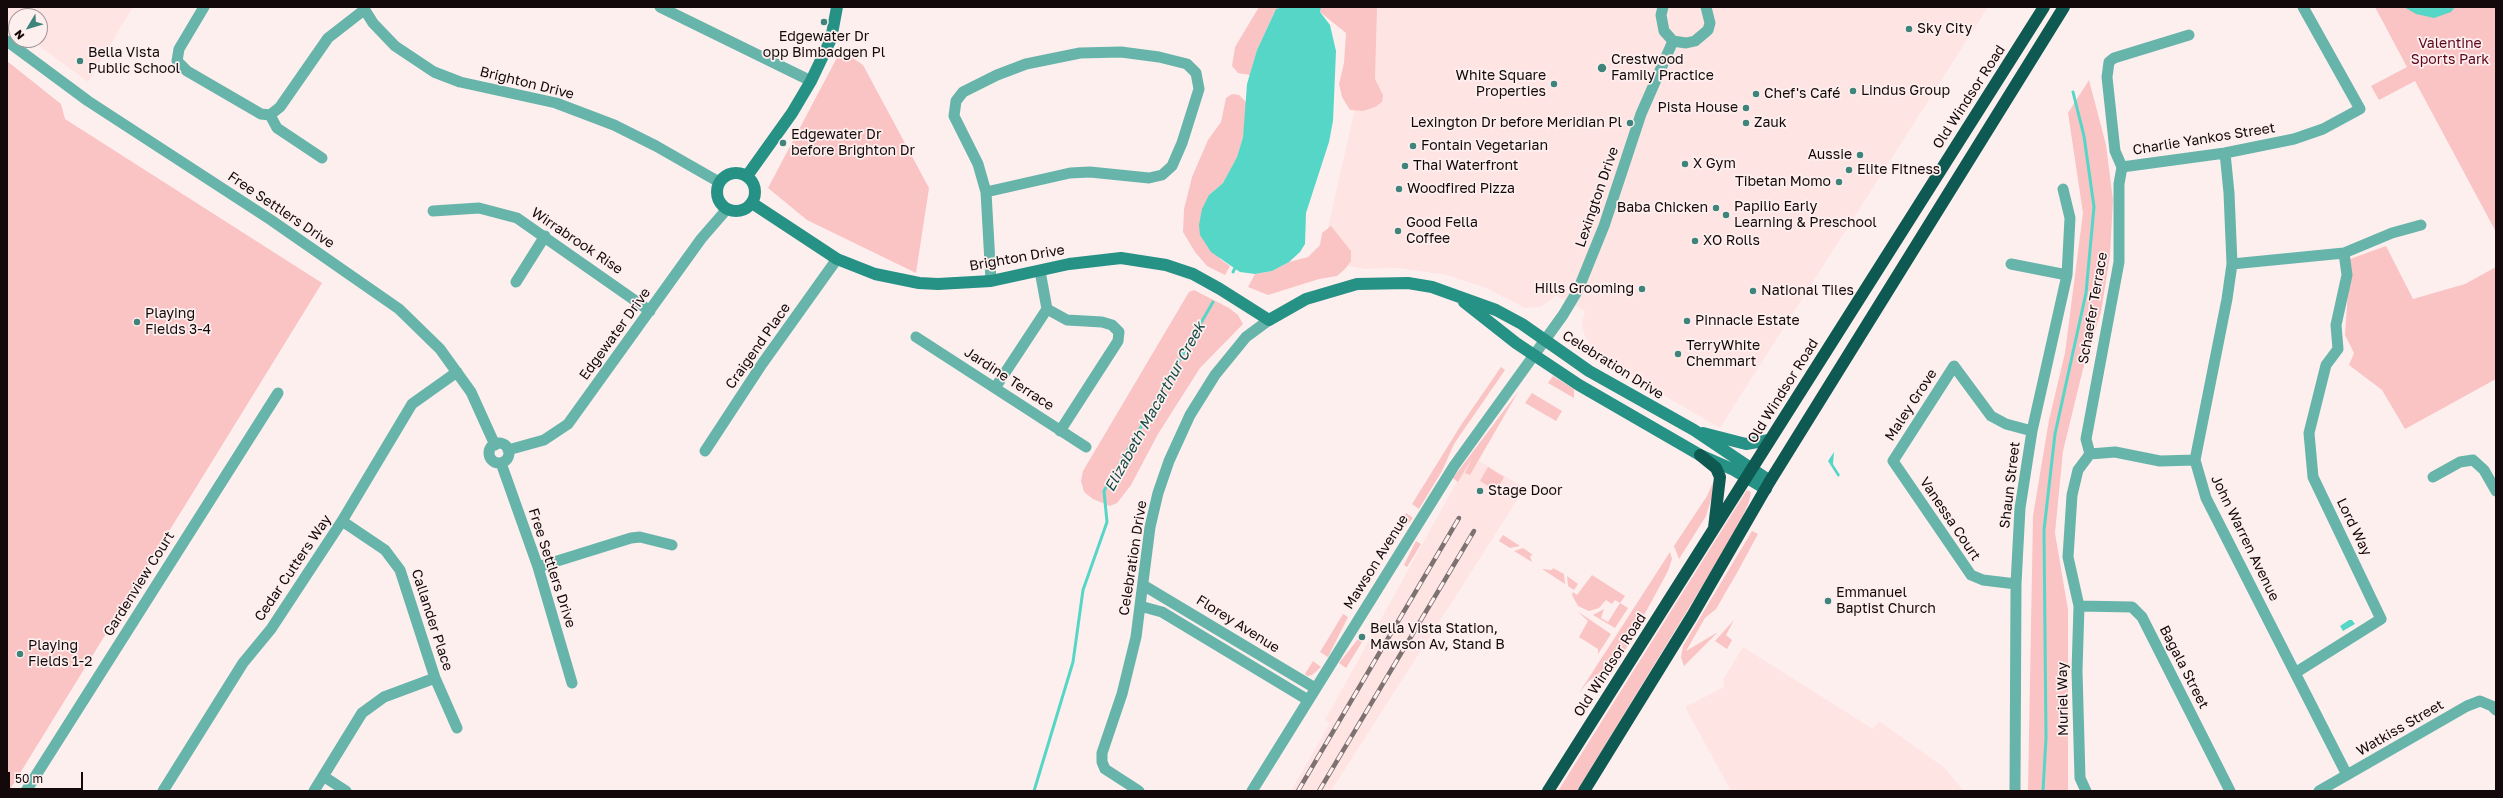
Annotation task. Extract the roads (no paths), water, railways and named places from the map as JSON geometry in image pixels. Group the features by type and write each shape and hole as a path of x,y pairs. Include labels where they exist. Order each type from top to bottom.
{"highway":[{"name":"Old Windsor Road","path":"1548,791 2044,7"},
{"path":"1584,791 1647,692 1768,485 2064,7"},
{"path":"1700,455 1716,468 1720,477 1714,529"}],"street":[{"path":"204,7 179,49 177,61 187,71 261,114 270,115 280,107 328,38 363,8"},
{"path":"660,7 811,81"},
{"path":"747,176 792,113 811,81 831,39 837,7"},
{"path":"1663,7 1661,23 1664,31 1673,41 1686,43 1703,36 1710,23 1706,7"},
{"name":"Charlie Yankos Street","path":"2122,167 2225,153 2301,137 2323,129 2360,109 2303,7"},
{"name":"Brighton Drive","path":"363,8 395,46 434,72 460,82 563,106 614,125 656,146 719,182"},
{"path":"2122,167 2115,151 2107,77 2109,62 2114,58 2189,35"},
{"name":"Free Settlers Drive","path":"7,41 88,101 271,220 375,291 416,325 440,349 471,392 495,445"},
{"name":"Lexington Drive","path":"1533,354 1563,315 1587,270 1641,114 1673,41"},
{"path":"986,192 1070,173 1090,172 1149,178 1162,175 1172,166 1180,149 1198,96 1198,78 1186,64 1159,56 1121,52 1080,53 1046,58 1013,68 967,90 956,101 954,110 955,121 978,164 986,192 991,281"},
{"path":"270,115 277,128 322,158"},
{"name":"John Warren Avenue","path":"2225,153 2230,193 2232,264 2227,299 2195,460 2206,498 2347,775"},
{"name":"Schaefer Terrace","path":"2090,454 2086,439 2119,262 2119,184 2122,167"},
{"path":"731,173 747,176 751,180 756,191 752,203 744,210 727,209 717,197 719,182 731,173"},
{"name":"Shaun Street","path":"2015,791 2016,584 2020,508 2032,431 2067,275 2070,218 2063,189"},
{"name":"Brighton Drive","path":"752,203 837,259 875,274 919,283 938,284 991,281 1069,264 1121,258 1166,265 1193,274 1269,320"},
{"name":"Wirrabrook Rise","path":"433,211 479,208 517,218 545,236 650,311"},
{"name":"Edgewater Drive","path":"508,450 544,440 568,424 701,240 727,209"},
{"path":"2232,264 2344,252 2392,233 2421,226"},
{"path":"516,282 545,236"},
{"name":"Lord Way","path":"2295,673 2382,619 2313,476 2309,433 2326,365 2338,349 2336,325 2346,280 2344,252"},
{"name":"Craigend Place","path":"705,451 762,364 837,259"},
{"path":"2011,264 2067,275"},
{"path":"995,388 1047,309 1040,271"},
{"name":"Celebration Drive","path":"1139,791 1108,772 1102,762 1104,744 1129,666 1140,606 1150,527 1158,493 1169,461 1190,415 1230,354 1246,337 1269,320 1306,299 1357,284 1408,283 1432,287 1496,310 1545,340 1599,377 1694,430 1749,473"},
{"name":"Celebration Drive","path":"1455,295 1533,354 1579,385 1700,455 1749,473"},
{"path":"1047,309 1067,320 1102,322 1112,325 1119,332 1118,341 1060,431"},
{"name":"Jardine Terrace","path":"916,336 1086,447"},
{"name":"Mawson Avenue","path":"1252,791 1454,466 1533,354"},
{"name":"Maley Grove","path":"1893,461 1954,366 1991,416 2006,424 2032,431"},
{"name":"Cedar Cutters Way","path":"163,791 243,664 271,629 342,521 412,404 457,372"},
{"name":"Gardenview Court","path":"26,791 278,393"},
{"path":"1694,430 1746,444 1769,440"},
{"path":"503,444 508,450 508,457 501,463 495,462 491,458 490,451 495,445 503,444"},
{"path":"2090,454 2115,452 2160,461 2195,460"},
{"name":"Muriel Way","path":"2086,790 2080,778 2077,670 2079,606 2068,557 2072,495 2078,470 2090,454"},
{"path":"2433,477 2460,462 2473,460 2484,470 2496,491"},
{"name":"Vanessa Court","path":"1893,461 1971,576 1983,580 2016,584"},
{"name":"Free Settlers Drive","path":"501,463 538,567 572,683"},
{"path":"1749,473 1768,485"},
{"name":"Callander Place","path":"342,521 385,550 400,570 436,678 457,728"},
{"path":"538,567 631,538 640,537 672,545"},
{"name":"Florey Avenue","path":"1143,585 1315,688"},
{"name":"Florey Avenue","path":"1140,606 1162,612 1308,700"},
{"name":"Bagala Street","path":"2079,606 2132,607 2142,617 2230,791"},
{"path":"314,791 362,713 373,703 395,692 436,678"},
{"name":"Watkiss Street","path":"2319,791 2467,706 2480,701 2492,706 2496,710"},
{"path":"323,776 346,791"}],"water":[{"path":"1283,7 1321,7 1320,12 1330,25 1336,51 1333,121 1329,142 1306,213 1305,244 1300,252 1289,262 1272,271 1255,274 1240,272 1211,252 1200,235 1199,225 1202,209 1209,195 1223,183 1237,157 1243,137 1247,84 1257,50 1276,9"},
{"path":"2404,7 2455,7 2451,12 2434,18 2416,14"},
{"path":"1834,452 1833,464 1840,475 1838,477 1828,461"},
{"path":"2349,620 2352,620 2355,624 2343,631 2340,626"}],"waterway":[{"path":"2043,791 2046,738 2044,530 2055,434 2086,293 2094,207 2084,136 2073,92"},
{"name":"Elizabeth Macarthur Creek","path":"1233,272 1236,266"},
{"name":"Elizabeth Macarthur Creek","path":"1034,791 1073,662 1083,590 1107,522 1104,491 1213,302"}],"railway":[{"path":"1298,791 1459,518"},
{"path":"1319,791 1474,531"}],"place":[{"name":"Edgewater Dr opp Bimbadgen Pl","path":"824,22"},
{"name":"Sky City","path":"1909,29"},
{"name":"Bella Vista Public School","path":"80,61"},
{"name":"Crestwood Family Practice","path":"1602,68"},
{"name":"White Square Properties","path":"1554,84"},
{"name":"Lindus Group","path":"1853,91"},
{"name":"Chef's Café","path":"1756,94"},
{"name":"Pista House","path":"1746,108"},
{"name":"Lexington Dr before Meridian Pl","path":"1630,123"},
{"name":"Zauk","path":"1746,123"},
{"name":"Edgewater Dr before Brighton Dr","path":"783,143"},
{"name":"Fontain Vegetarian","path":"1413,146"},
{"name":"Aussie","path":"1860,155"},
{"name":"X Gym","path":"1685,164"},
{"name":"Thai Waterfront","path":"1405,166"},
{"name":"Elite Fitness","path":"1849,170"},
{"name":"Tibetan Momo","path":"1839,182"},
{"name":"Woodfired Pizza","path":"1399,189"},
{"name":"Baba Chicken","path":"1716,208"},
{"name":"Papilio Early Learning & Preschool","path":"1726,215"},
{"name":"Good Fella Coffee","path":"1398,231"},
{"name":"XO Rolls","path":"1695,241"},
{"name":"Hills Grooming","path":"1642,289"},
{"name":"National Tiles","path":"1753,291"},
{"name":"Pinnacle Estate","path":"1687,321"},
{"name":"Playing Fields 3-4","path":"137,322"},
{"name":"TerryWhite Chemmart","path":"1678,354"},
{"name":"Stage Door","path":"1480,491"},
{"name":"Emmanuel Baptist Church","path":"1828,601"},
{"name":"Bella Vista Station, Mawson Av, Stand B","path":"1362,637"},
{"name":"Playing Fields 1-2","path":"20,654"}],"park label":[{"name":"Valentine Sports Park","path":"2450,52"}]}
